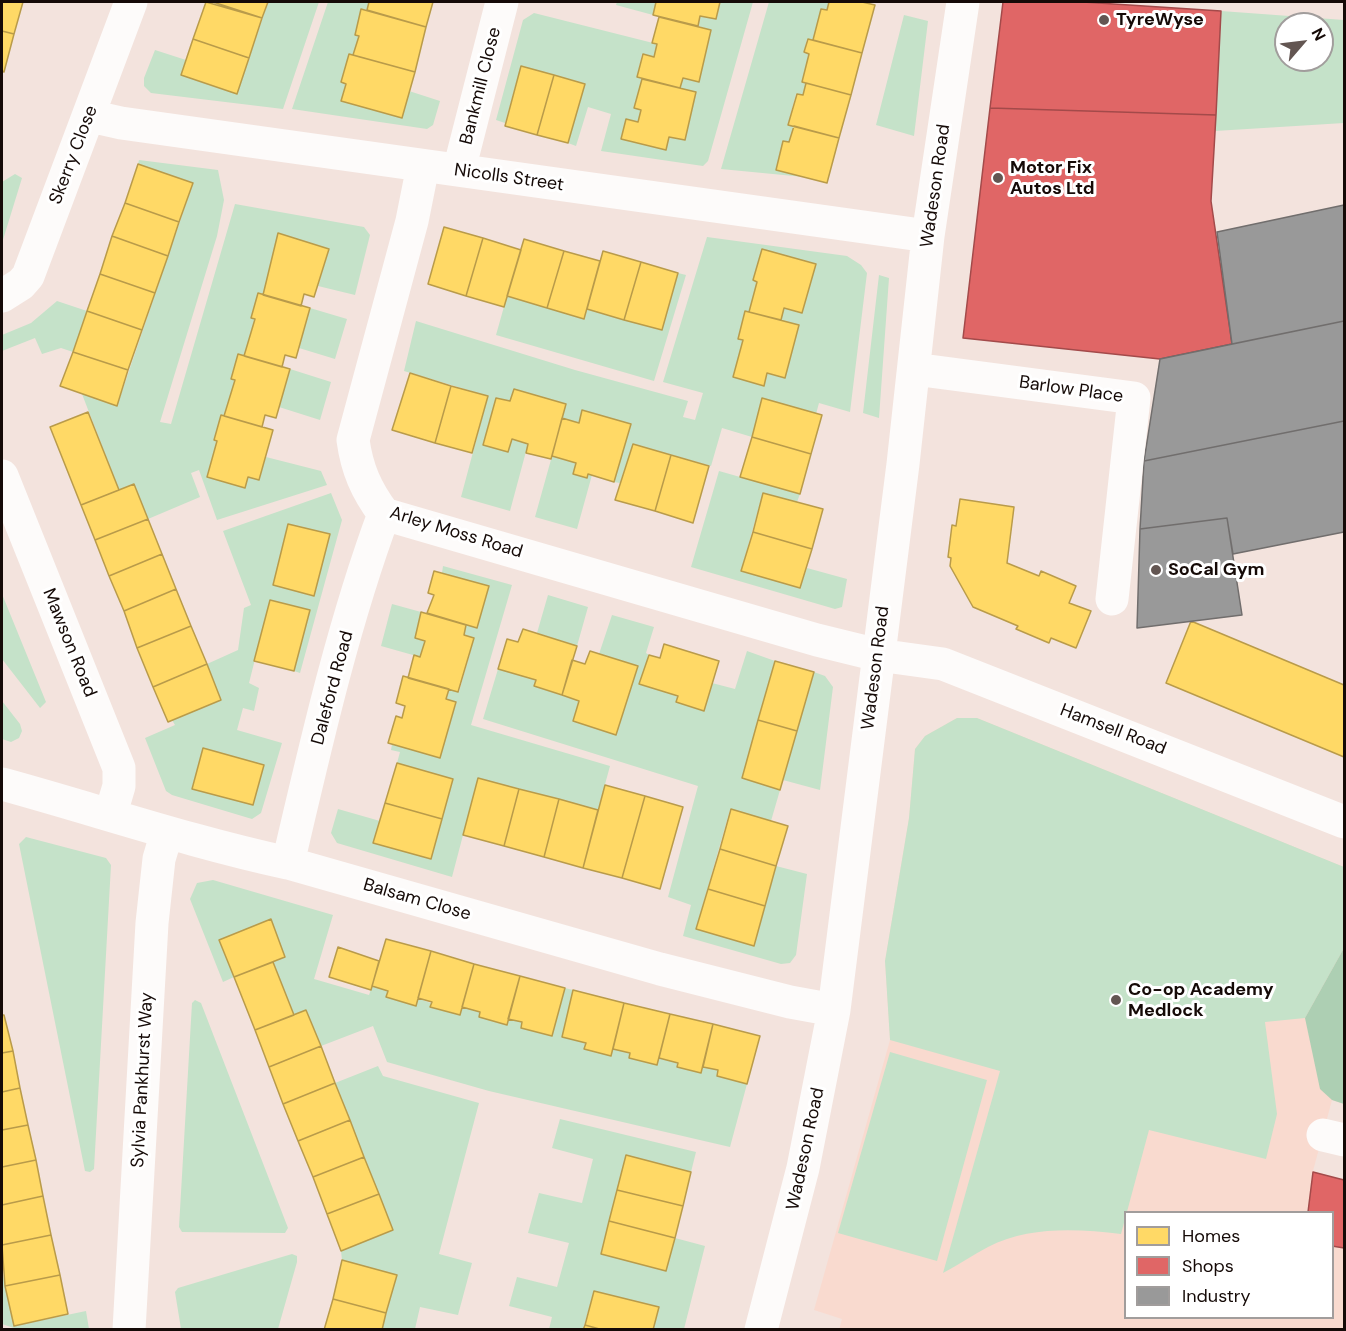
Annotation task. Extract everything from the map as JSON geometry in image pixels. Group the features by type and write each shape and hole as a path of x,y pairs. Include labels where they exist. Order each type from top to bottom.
{"street":[{"name":"Skerry Close","path":"2,296 21,284 28,276 131,2"},
{"name":"Bankmill Close","path":"459,170 502,2"},
{"name":"Wadeson Road","path":"761,1329 813,1123 834,1010 914,369 928,236 963,2"},
{"name":"Nicolls Street","path":"90,116 121,123 928,236"},
{"name":"Arley Moss Road","path":"423,166 412,221 353,440 356,464 364,483 384,514 645,587 818,640 878,655"},
{"name":"Barlow Place","path":"914,369 1134,398 1112,599"},
{"name":"Mawson Road","path":"2,476 119,768 119,786 111,813"},
{"name":"Daleford Road","path":"288,864 331,692 370,553 384,514"},
{"name":"Hamsell Road","path":"878,655 943,664 1344,822"},
{"name":"Balsam Close","path":"2,784 660,969 790,1002 834,1010"},
{"name":"Sylvia Pankhurst Way","path":"129,1329 152,923 159,859 167,832"}],"shaded area":[{"name":"Co-op Academy Medlock","path":"957,718 977,718 1344,867 1344,1104 1332,1100 1313,1171 1344,1180 1344,1329 839,1330 842,1319 814,1310 890,1040 885,961 909,818 915,749 925,736"}],"green space":[{"path":"268,2 319,2 283,109 151,93 144,86 144,78 155,50 186,60 181,75 237,94"},
{"path":"328,2 369,2 367,10 361,9 355,35 359,36 353,55 349,54 341,82 346,84 341,101 402,118 409,91 440,101 433,125 427,129 292,109"},
{"path":"617,2 656,2 653,15 616,5"},
{"path":"720,2 753,2 708,161 703,166 601,151 611,114 588,107 576,146 568,143 585,84 521,66 505,123 496,120 523,20 534,13 657,44 654,57 642,54 637,77 642,79 634,107 641,110 638,122 626,120 621,139 666,150 669,137 685,140 696,93 680,88 683,78 699,82 711,30 698,26 700,16 716,19"},
{"path":"769,2 829,2 827,10 821,10 813,40 807,39 804,52 809,54 802,82 806,83 803,95 796,94 788,124 794,126 789,142 783,141 776,169 804,177 721,169"},
{"path":"1221,11 1274,15 1274,72 1334,72 1334,19 1344,20 1344,123 1215,131"},
{"path":"904,15 928,21 914,136 876,125"},
{"path":"139,160 218,170 224,200 217,236 160,422 171,424 235,204 364,227 370,235 355,295 318,286 329,249 278,234 263,295 258,293 251,318 255,319 244,356 232,379 235,380 224,416 221,415 217,441 245,488 248,477 259,479 266,457 321,471 327,485 217,520 199,470 191,473 200,497 148,519 134,484 119,490 82,394 117,406 193,183 138,164"},
{"path":"15,174 22,178 2,243 2,182"},
{"path":"707,237 847,256 861,265 867,273 850,412 819,403 816,414 763,399 752,437 722,428 711,466 633,444 620,483 614,482 631,424 583,410 579,423 562,418 566,404 514,389 510,401 496,398 483,445 508,452 512,439 528,444 510,511 461,497 488,396 404,371 416,321 575,370 688,401 683,417 695,420 703,393 663,382","holes":["762,250 815,264 802,312 784,308 764,386 733,377 743,340 738,338 745,311 749,312 757,282 753,280"]},
{"path":"678,273 686,275 654,381 496,335 507,296 584,319 587,309 662,330"},
{"path":"879,275 889,278 879,418 863,413"},
{"path":"57,301 87,311 73,352 61,348 42,354 35,338 2,351 2,335 31,323"},
{"path":"310,308 347,319 335,359 299,348"},
{"path":"290,369 331,382 320,420 279,407"},
{"path":"552,456 576,463 573,474 586,478 588,474 592,475 577,529 535,517"},
{"path":"719,471 800,494 797,502 763,493 741,571 800,588 807,568 847,579 842,607 835,609 691,567"},
{"path":"331,493 342,520 300,673 294,671 310,611 270,600 249,683 259,688 254,711 243,708 237,730 282,743 261,813 252,819 172,795 166,791 145,738 175,725 172,720 221,700 207,664 238,650 244,608 251,605 223,531","holes":["288,524 330,534 313,596 273,585","203,748 264,765 253,805 192,788"]},
{"path":"443,566 512,585 471,725 610,766 598,810 478,778 452,877 337,843 331,833 338,809 380,821 374,843 431,859 453,780 397,763 400,752 391,750 392,744 440,758 456,703 446,699 449,689 459,692 474,639 464,635 466,625 477,627 489,586 442,573"},
{"path":"2,594 46,702 40,708 2,659"},
{"path":"548,595 588,607 577,646 537,633"},
{"path":"392,604 421,612 415,638 425,641 420,657 381,646"},
{"path":"612,615 654,627 646,653 649,655 640,684 678,696 676,702 712,683 735,689 747,651 775,661 742,778 780,790 771,821 730,810 696,929 754,946 776,866 807,874 796,955 790,963 781,964 683,936 691,905 668,897 698,786 483,719 498,669 536,680 534,686 579,701 573,721 616,735 637,666 599,654"},
{"path":"814,672 825,676 833,687 820,790 783,780"},
{"path":"2,701 20,724 22,731 19,738 11,742 2,739"},
{"name":"Co-op Academy Medlock","path":"957,718 977,718 1344,867 1344,948 1305,1018 1265,1022 1277,1114 1266,1159 1149,1130 1127,1211 1124,1211 1121,1234 1070,1230 1020,1235 988,1247 943,1273 1000,1071 890,1040 885,961 909,818 915,749 925,736"},
{"path":"26,837 106,858 111,865 94,1169 90,1172 85,1171 19,844"},
{"path":"213,880 333,915 314,979 369,995 372,986 388,991 386,996 418,998 460,1015 462,1007 480,1012 479,1017 506,1025 508,1019 522,1022 521,1028 552,1036 565,988 573,990 562,1037 586,1043 584,1049 611,1055 613,1049 630,1053 629,1058 657,1065 659,1058 678,1063 677,1067 701,1073 703,1067 718,1070 717,1076 747,1084 730,1147 489,1091 387,1062 373,1026 321,1046 306,1010 294,1015 273,962 285,957 271,919 219,940 234,977 223,982 190,899 197,883"},
{"path":"1344,948 1344,1104 1332,1100 1320,1089 1305,1018"},
{"path":"195,1000 201,1003 288,1228 285,1233 182,1232 179,1227 192,1003"},
{"path":"890,1052 987,1080 937,1261 838,1233"},
{"path":"378,1066 383,1076 479,1103 439,1254 472,1263 458,1315 420,1307 415,1329 382,1329 396,1275 342,1260 341,1251 393,1230 335,1083"},
{"path":"560,1119 696,1152 691,1172 626,1155 601,1253 666,1271 675,1238 705,1246 684,1329 653,1329 658,1307 594,1291 583,1329 549,1329 552,1317 509,1306 517,1277 557,1287 569,1243 528,1233 539,1193 582,1203 593,1159 552,1148"},
{"path":"292,1254 297,1256 297,1262 278,1329 181,1329 175,1292 178,1288"},
{"path":"2,1270 14,1326 86,1311 89,1329 17,1329 2,1324"}],"building: Homes":[{"path":"2,2 23,2 14,34 2,31"},
{"path":"206,2 262,18 249,58 193,39"},
{"path":"213,2 268,2 262,18"},
{"path":"369,2 433,2 426,27 367,10"},
{"path":"656,2 720,2 716,19 700,16 698,26 653,15"},
{"path":"829,2 862,2 875,5 862,53 813,40 821,9 827,10"},
{"path":"361,9 426,27 415,72 353,55 359,36 355,35"},
{"path":"659,17 711,30 699,82 683,78 680,88 637,77 643,54 654,57 657,44 652,43"},
{"path":"2,31 14,34 4,72 2,71"},
{"path":"193,39 249,58 237,94 181,75"},
{"path":"808,39 862,53 851,95 802,82 809,54 804,52"},
{"path":"349,54 415,72 402,118 341,101 346,84 341,82"},
{"path":"521,66 554,75 537,135 505,126"},
{"path":"554,75 585,84 568,143 537,135"},
{"path":"642,79 696,92 685,140 669,137 666,150 621,139 626,119 638,122 641,110 634,108"},
{"path":"806,83 851,95 839,138 788,125 797,94 803,95"},
{"path":"794,126 839,138 827,183 776,170 783,141 789,142"},
{"path":"138,164 193,183 179,222 125,203"},
{"path":"125,203 179,222 168,256 112,236"},
{"path":"444,227 483,238 466,296 428,284"},
{"path":"278,233 329,249 314,297 304,294 301,306 263,295"},
{"path":"112,236 168,256 155,293 100,274"},
{"path":"483,238 521,250 504,307 466,296"},
{"path":"524,239 564,251 547,308 507,296"},
{"path":"762,249 816,264 802,313 784,308 781,320 749,312 757,282 753,280"},
{"path":"564,251 600,261 584,319 547,308"},
{"path":"603,251 641,262 624,320 587,309"},
{"path":"641,262 678,273 662,330 624,320"},
{"path":"100,274 155,293 142,330 87,311"},
{"path":"258,293 310,308 296,358 285,355 282,367 244,356 255,319 251,318"},
{"path":"87,311 142,330 128,370 73,352"},
{"path":"745,311 799,325 785,378 767,373 764,386 733,377 743,340 738,339"},
{"path":"73,352 128,370 117,406 60,386"},
{"path":"238,354 290,369 276,418 265,415 262,427 224,416 235,380 231,379"},
{"path":"410,373 451,386 435,443 392,430"},
{"path":"451,386 488,396 472,453 435,443"},
{"path":"514,389 566,404 551,459 526,453 528,444 512,439 508,452 483,445 496,398 510,401"},
{"path":"762,398 822,415 811,454 752,437"},
{"path":"582,410 631,424 614,482 588,474 587,478 573,474 576,463 552,456 562,418 579,423"},
{"path":"88,412 119,490 81,505 50,427"},
{"path":"221,415 273,430 259,480 248,477 245,488 207,477 217,441 214,440"},
{"path":"752,437 811,454 800,494 740,477"},
{"path":"633,444 671,455 655,511 615,500"},
{"path":"671,455 709,466 693,523 655,511"},
{"path":"134,484 148,519 95,540 81,505"},
{"path":"763,493 823,509 812,549 753,532"},
{"path":"960,499 1014,507 1007,563 1039,576 1041,571 1076,586 1069,603 1091,611 1076,648 1051,638 1049,643 1016,629 1018,626 973,607 950,566 951,558 948,557 952,525 956,526"},
{"path":"148,519 162,554 109,576 95,540"},
{"path":"288,524 330,534 314,596 273,585"},
{"path":"753,532 812,549 800,588 741,571"},
{"path":"162,554 176,589 124,611 109,576"},
{"path":"434,571 489,586 477,628 427,613 434,595 428,593"},
{"path":"176,589 191,626 137,648 124,611"},
{"path":"270,600 310,610 294,671 254,661"},
{"path":"421,612 466,625 464,635 474,638 458,692 408,678 414,655 420,657 425,641 415,638"},
{"path":"1191,621 1344,685 1344,757 1166,683"},
{"path":"191,626 207,664 153,687 137,648"},
{"path":"523,629 577,646 562,695 534,686 536,680 498,669 507,639 518,642"},
{"path":"664,644 719,661 704,711 676,702 678,696 639,684 649,655 660,658"},
{"path":"590,651 638,666 616,735 573,721 579,701 562,695 572,660 585,664"},
{"path":"775,661 814,672 797,731 758,720"},
{"path":"207,664 221,700 168,722 153,687"},
{"path":"403,676 449,689 446,699 456,702 440,758 388,743 396,716 402,718 405,706 396,703"},
{"path":"758,720 797,731 780,790 742,778"},
{"path":"203,748 264,765 253,805 192,789"},
{"path":"397,763 453,779 442,819 385,803"},
{"path":"478,778 519,789 504,846 463,835"},
{"path":"605,785 645,796 622,878 583,868"},
{"path":"519,789 559,799 544,857 504,846"},
{"path":"645,796 683,807 660,889 622,878"},
{"path":"559,799 598,810 583,868 544,857"},
{"path":"385,803 442,819 431,859 373,843"},
{"path":"731,809 788,826 776,866 720,849"},
{"path":"720,849 776,866 765,906 708,889"},
{"path":"708,889 765,906 754,946 696,929"},
{"path":"271,919 285,957 234,977 219,940"},
{"path":"386,939 431,951 416,1006 386,997 388,991 372,986"},
{"path":"338,947 379,961 371,990 329,977"},
{"path":"431,951 474,964 460,1015 430,1007 432,1002 418,998"},
{"path":"273,962 294,1015 255,1030 234,977"},
{"path":"474,964 520,976 507,1025 479,1017 480,1012 462,1007"},
{"path":"520,976 565,988 552,1036 521,1028 522,1022 508,1019"},
{"path":"573,990 624,1003 611,1056 584,1049 586,1043 562,1037"},
{"path":"624,1003 670,1014 657,1065 629,1058 630,1053 613,1049"},
{"path":"306,1010 321,1046 269,1067 255,1030"},
{"path":"670,1014 713,1024 701,1073 677,1067 678,1063 659,1058"},
{"path":"2,1015 4,1015 13,1051 2,1053"},
{"path":"713,1024 760,1036 747,1084 717,1076 718,1070 703,1067"},
{"path":"321,1046 335,1083 283,1104 269,1067"},
{"path":"13,1051 20,1088 2,1092 2,1053"},
{"path":"335,1083 350,1120 298,1141 283,1104"},
{"path":"20,1088 28,1125 2,1130 2,1092"},
{"path":"350,1120 364,1157 313,1177 298,1141"},
{"path":"28,1125 36,1160 2,1167 2,1130"},
{"path":"626,1155 691,1172 683,1206 617,1190"},
{"path":"364,1157 379,1194 327,1214 313,1177"},
{"path":"36,1160 43,1196 2,1205 2,1167"},
{"path":"617,1190 683,1206 675,1238 609,1221"},
{"path":"379,1194 393,1230 341,1251 327,1214"},
{"path":"43,1196 51,1235 2,1245 2,1205"},
{"path":"609,1221 675,1238 666,1271 601,1254"},
{"path":"51,1235 60,1275 5,1286 2,1245"},
{"path":"342,1260 397,1275 386,1313 333,1299"},
{"path":"60,1275 68,1314 14,1326 5,1286"},
{"path":"594,1291 659,1307 653,1330 603,1330 585,1325"},
{"path":"333,1299 386,1313 382,1330 324,1330"},
{"path":"585,1325 603,1330 583,1330"}],"building: Shops":[{"path":"1003,2 1083,2 1221,11 1216,115 990,108"},
{"path":"990,108 1216,115 1211,201 1232,344 1160,359 963,338"},
{"path":"1313,1172 1344,1180 1344,1248 1334,1246 1334,1211 1308,1211"}],"building: Industry":[{"path":"1344,205 1344,321 1232,344 1217,232"},
{"path":"1344,321 1344,421 1144,461 1160,359"},
{"path":"1344,421 1344,532 1233,554 1227,518 1140,529 1144,461"},
{"path":"1227,518 1242,615 1137,628 1140,529"}],"place":[{"name":"TyreWyse","path":"1104,20"},
{"name":"Motor Fix Autos Ltd","path":"998,178"},
{"name":"SoCal Gym","path":"1156,570"},
{"name":"Co-op Academy Medlock","path":"1116,1000"}]}
